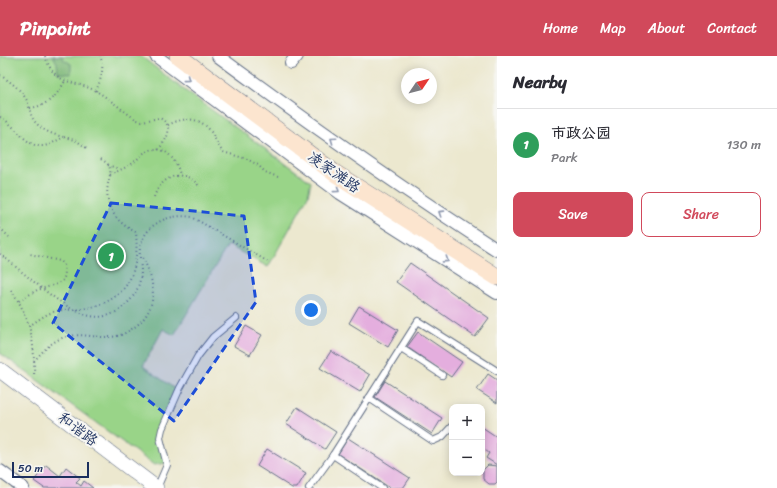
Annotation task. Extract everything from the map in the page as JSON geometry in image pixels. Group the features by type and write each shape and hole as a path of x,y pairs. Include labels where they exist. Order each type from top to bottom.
{"main road":[{"name":"凌家滩路","path":"178,56 333,172 497,277"},
{"name":"凌家滩路","path":"196,56 339,163 497,265"}],"street":[{"path":"156,56 340,193 497,293"},
{"path":"218,56 382,174 497,250"},
{"name":"和谐路","path":"0,370 157,488"},
{"path":"0,471 23,488"}],"lane":[{"path":"157,488 167,465 160,438 162,429 180,388 198,356 213,337 236,318"},
{"path":"309,488 333,455 418,321 497,371"},
{"path":"401,348 442,375"},
{"path":"369,398 433,441 442,437 449,429"},
{"path":"333,455 382,488"}],"path":[{"path":"45,56 55,74 65,81 96,91 136,120 142,121 160,118 168,125"},
{"path":"96,91 102,74 102,62 100,56"},
{"path":"0,75 13,84 25,96 32,117 46,131 77,141 88,149"},
{"path":"30,108 40,107 50,101 59,92 65,81"},
{"path":"0,117 12,124 30,143 37,146 50,144 64,137"},
{"path":"168,125 177,120 188,118 198,121 207,126 223,152 247,159 258,165 265,172 278,177"},
{"path":"158,150 167,137 168,125"},
{"path":"110,176 119,169 129,166 145,153 158,150 169,154 175,160 180,175"},
{"path":"99,158 108,165 119,169"},
{"path":"29,326 54,311 74,310 103,304 124,289 132,273 137,260 136,232 126,227 116,217 110,208 107,191 110,176 108,165"},
{"path":"154,197 159,186 166,179 180,175 188,176 199,186"},
{"path":"0,254 74,310 81,314 96,317 110,315 124,307 132,299 139,284 140,248 145,236 154,224 167,217 181,215 192,216 270,263"},
{"path":"0,228 9,237"},
{"path":"34,361 51,344 62,338 74,335 103,338 118,336 131,330 143,320 151,305 154,292 148,267 137,249"},
{"path":"19,301 31,293 63,280 65,275 64,264 60,261 46,259 30,254"},
{"path":"11,290 19,301 29,326 34,351 34,377"}],"highlighted area":[{"path":"111,203 244,216 256,302 174,421 53,323"}],"green space":[{"path":"0,56 141,56 183,89 311,182 308,196 268,267 228,245 174,335 163,329 143,366 175,389 156,436 166,463 154,465 0,353"},
{"path":"53,56 63,56 63,59 71,64 71,74 58,73 57,63"}],"building":[{"path":"410,263 489,318 475,337 396,282"},
{"path":"359,306 398,330 388,347 349,323"},
{"path":"246,326 262,335 250,355 234,346"},
{"path":"418,332 462,362 451,377 407,347"},
{"path":"331,351 370,375 360,392 320,368"},
{"path":"488,374 497,380 497,403 477,390"},
{"path":"385,381 442,418 432,434 375,397"},
{"path":"297,407 336,432 325,449 286,424"},
{"path":"485,429 497,437 497,465 486,458 489,453 485,450"},
{"path":"348,438 410,478 403,488 390,488 338,454"},
{"path":"267,449 306,473 297,488 292,488 257,466"},
{"path":"46,465 60,476 66,467 80,478 76,482 81,486 84,481 93,488 44,488 34,481"},
{"path":"488,465 497,466 497,482 495,484 489,484 483,479 483,476 485,476 485,468"}],"place":[{"name":"市政公园","path":"111,256"}]}
